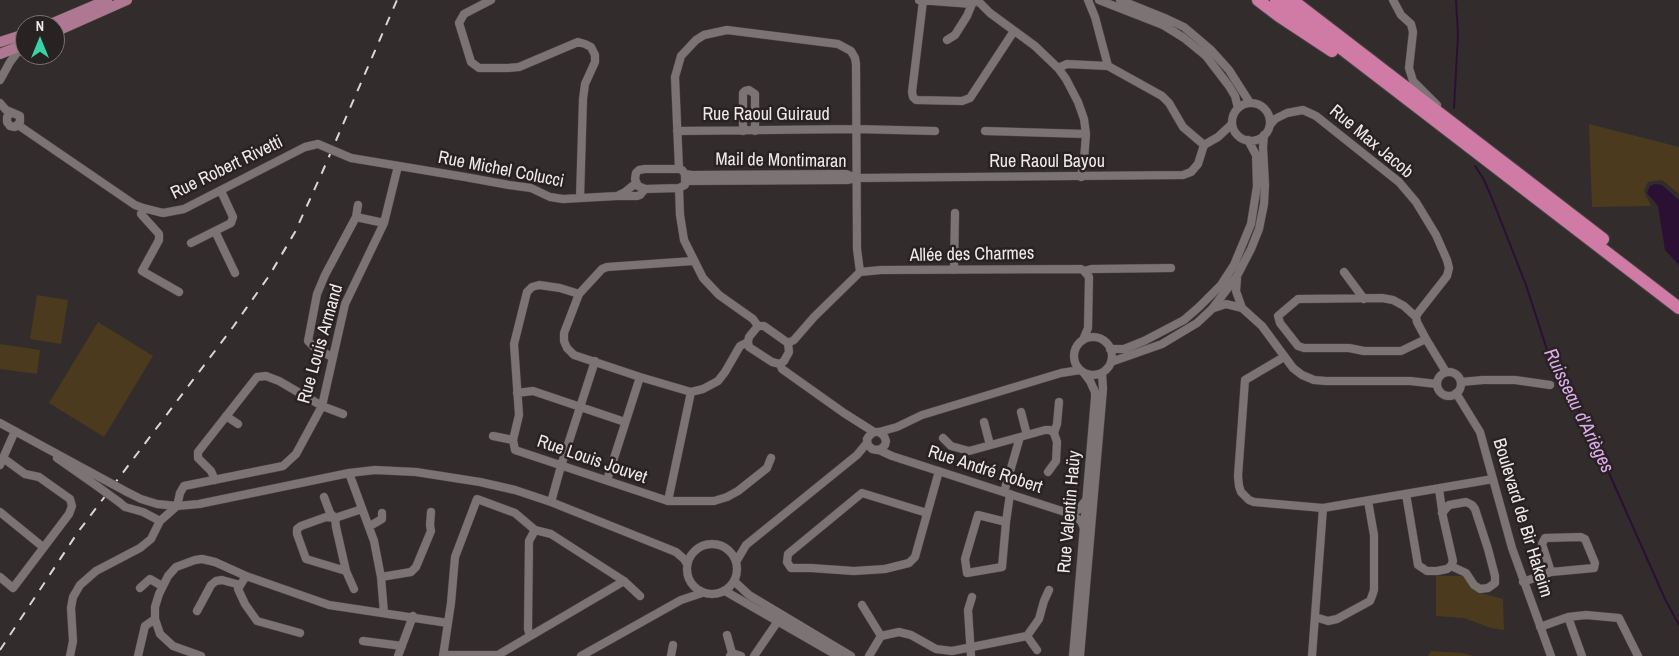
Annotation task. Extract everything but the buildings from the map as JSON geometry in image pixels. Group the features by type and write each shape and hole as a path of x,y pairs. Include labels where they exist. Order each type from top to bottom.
{"highway":[{"path":"1258,0 1413,105"},
{"path":"1276,0 1679,308"},
{"path":"1292,0 1679,297"},
{"path":"1306,0 1357,43 1386,72"}],"main road":[{"path":"65,18 107,0"},
{"path":"65,28 127,0"},
{"path":"0,42 15,37"},
{"path":"0,54 15,49"}],"street":[{"path":"491,0 464,14 460,23 471,62 479,68 519,67 578,42 590,47 595,55 596,62 585,84 583,99 580,198"},
{"path":"1014,31 970,98 962,101 916,100 913,98 921,0 975,1 1035,46 1058,68 1078,102 1084,119 1086,134 1081,177"},
{"path":"1088,0 1095,17 1108,66"},
{"path":"1120,0 1184,27 1212,50 1250,103"},
{"path":"1393,0 1401,15 1411,24 1413,32 1409,68 1413,81 1443,110 1453,124"},
{"path":"947,40 955,35 975,1"},
{"path":"1095,17 1102,1 1148,19 1184,38 1206,56 1230,86 1238,108"},
{"path":"617,196 636,183 645,189 679,188 684,185 676,131 674,77 681,56 688,47 704,35 728,30 838,44 847,48 855,58 856,64 857,249 860,272 820,311 794,340 788,343"},
{"path":"0,80 15,55"},
{"path":"1058,68 1067,64 1108,66 1162,96 1170,103 1184,127 1204,145 1232,124"},
{"path":"743,131 743,93 750,90 755,94 755,131"},
{"path":"0,103 11,113 20,116 21,119 18,125"},
{"path":"1110,349 1124,349 1140,343 1184,320 1221,284 1234,265 1251,224 1257,186 1256,154 1248,140 1235,132 1232,118 1241,105 1250,103 1259,105 1268,113 1270,125"},
{"name":"Rue Max Jacob","path":"1268,113 1286,113 1303,110 1316,116 1399,182 1416,202 1436,236 1448,260 1449,268 1448,276 1416,317"},
{"path":"3,117 7,117 11,113"},
{"path":"1111,362 1162,344 1197,323 1212,309 1237,276 1259,229 1264,204 1264,135 1275,119 1286,113"},
{"name":"Rue Robert Rivetti","path":"3,117 12,127 18,125 143,208 163,213 177,211 221,191 305,147 318,144 351,158"},
{"name":"Rue Raoul Guiraud","path":"676,131 856,129 935,131"},
{"path":"985,131 1086,134"},
{"path":"1218,136 1238,134"},
{"path":"1248,140 1260,138 1264,135"},
{"name":"Rue Raoul Bayou","path":"856,178 1183,175 1191,172 1198,164 1204,145"},
{"name":"Rue Michel Colucci","path":"351,158 509,186 531,188 550,197 563,199 637,196 645,189"},
{"name":"Rue Louis Armand","path":"177,506 184,486 283,466 296,454 322,406 345,304 384,224 398,166"},
{"name":"Mail de Montimaran","path":"636,183 635,176 639,170 683,175 846,174 856,178"},
{"path":"679,188 681,225 684,240 693,261 703,278 719,295 753,319 758,326"},
{"path":"191,243 231,223 233,217 221,191"},
{"path":"332,357 314,347 308,340 317,294 356,217 358,205"},
{"path":"143,208 141,214 159,234 159,240 142,271 179,292"},
{"path":"954,270 956,213"},
{"path":"356,217 384,224"},
{"path":"215,231 235,273"},
{"path":"693,261 607,267 602,269 579,294 564,333 564,341 567,348 574,355 691,392 703,389 718,381 740,346 748,342"},
{"name":"Allée des Charmes","path":"860,272 1081,269 1084,271 1092,269 1171,268"},
{"path":"1082,372 1074,361 1075,349 1083,340 1088,328 1089,278 1084,271"},
{"path":"1344,272 1364,299"},
{"path":"1237,276 1236,291 1242,308"},
{"name":"Rue Louis Jouvet","path":"579,294 539,284 527,292 514,344 518,415 513,440 515,450 668,501 714,501 727,497 738,492 766,468 771,458"},
{"path":"1426,339 1401,352 1364,351 1348,348 1304,348 1298,346 1280,322 1278,316 1298,299 1382,298 1392,300 1404,306 1416,317 1426,339 1446,372"},
{"path":"1212,309 1226,304 1242,308 1262,326 1293,368 1302,375 1314,380 1326,382 1410,381 1437,384"},
{"path":"758,326 749,337 749,347 772,362 780,364"},
{"path":"758,326 764,326 788,343 789,352 780,364"},
{"path":"1088,328 1096,338"},
{"path":"736,562 746,545 857,455 868,441 869,436 897,427 922,415 1061,373 1082,372 1090,375 1102,373 1111,362 1110,349 1103,340 1096,338 1083,340"},
{"path":"1284,357 1245,380 1238,476 1238,486 1245,497 1254,502 1324,508 1493,479"},
{"path":"551,502 595,361"},
{"path":"1061,373 1074,361"},
{"path":"780,364 782,369 859,423 882,433 881,446"},
{"name":"Rue Valentin Haüy","path":"1073,656 1095,398 1095,392 1090,381 1082,372"},
{"path":"1446,372 1454,373 1460,378 1461,382 1461,386 1456,393 1449,396 1440,391 1437,384 1440,376 1446,372"},
{"name":"Rue Valentin Haüy","path":"1080,656 1103,389 1102,373"},
{"path":"214,480 211,472 198,458 198,452 257,377 266,376 279,381 322,406 343,414"},
{"path":"607,480 640,377"},
{"path":"1461,382 1515,380 1550,385"},
{"path":"517,393 533,391 626,422"},
{"path":"668,501 691,392"},
{"name":"Boulevard de Bir Hakeim","path":"1456,393 1480,432 1501,511 1523,582 1550,656"},
{"path":"1048,472 1056,461 1057,442 1054,433 1057,424 1059,402"},
{"path":"1006,522 978,515 965,559 967,573 1002,566 1006,522 1007,493 1023,436 1020,412"},
{"path":"226,416 238,424"},
{"path":"984,422 990,445"},
{"path":"859,423 865,431 870,448 881,446"},
{"path":"0,424 130,494 157,504 177,506 199,504 349,473 375,470 416,472 516,490 676,552 693,553"},
{"path":"857,455 881,446 897,427"},
{"path":"942,438 951,446 969,450 1044,430 1050,430 1054,433"},
{"path":"0,577 13,588 69,514 72,506 70,499 39,477 25,474 1,462 15,431"},
{"name":"Rue Louis Jouvet","path":"493,436 513,440"},
{"path":"31,440 125,507 144,512 160,521"},
{"name":"Rue André Robert","path":"881,446 892,456 1068,513 1078,518 1084,528"},
{"path":"927,513 862,493 788,554 787,562 791,568 854,571 885,569 909,563 915,557 939,472"},
{"path":"349,473 374,541 384,613"},
{"path":"1439,489 1449,504"},
{"path":"1406,494 1418,565 1427,571 1437,572 1447,569 1453,561 1442,513 1439,489"},
{"path":"324,497 330,513 335,518 346,570 354,589"},
{"path":"624,581 498,655 443,656 455,557 477,499 515,513 535,530 551,534 624,581 640,596"},
{"path":"1068,513 1078,510 1086,500"},
{"path":"1315,617 1328,621 1337,619 1370,601 1374,590 1374,535 1368,501"},
{"path":"1442,513 1449,504 1466,502 1472,504 1495,576 1495,583 1488,588 1480,589 1474,585 1466,573 1451,566"},
{"path":"70,656 73,641 70,608 73,597 80,585 96,571 140,548 151,540 160,521 177,506"},
{"path":"1312,656 1324,508"},
{"path":"346,570 306,559 297,529 326,517 335,518 362,509"},
{"path":"0,512 43,547"},
{"path":"380,577 411,572 416,567 431,531 430,512"},
{"path":"370,526 382,519 382,513"},
{"path":"530,636 528,629 529,541 535,530"},
{"path":"1523,582 1551,572 1594,568 1594,563 1584,539 1545,538 1542,544 1551,572"},
{"path":"581,656 681,600 702,593 718,594 725,591 734,581 737,568 736,562 728,551 717,545 710,544 693,553 687,564"},
{"path":"728,551 746,545"},
{"path":"676,552 687,564 688,578 692,585 702,593"},
{"path":"201,656 173,646 160,634 155,619 155,607 162,586 176,567 202,559 215,562 246,576 329,605 413,616 448,623"},
{"path":"246,576 245,581 238,588 257,621 300,633"},
{"path":"140,588 150,579 162,586"},
{"path":"197,612 211,585 216,581 222,580 240,585"},
{"path":"734,581 749,595 851,656"},
{"path":"681,600 692,585"},
{"path":"869,656 881,636 899,632 911,635 936,649 952,651 1027,636 1039,620 1049,590"},
{"path":"725,591 838,656"},
{"path":"972,597 968,610 972,656"},
{"path":"862,605 881,636"},
{"path":"1540,627 1568,617 1586,615 1619,618 1638,656"},
{"path":"398,656 413,616"},
{"path":"1568,617 1582,656"},
{"path":"138,656 145,626 155,619"},
{"path":"754,656 778,621"},
{"path":"727,635 731,654 740,656"},
{"path":"1027,636 1037,650"},
{"path":"363,641 402,646"},
{"path":"671,656 672,644"}],"shaded area":[{"path":"1589,124 1679,147 1679,194 1662,180 1648,182 1644,191 1651,206 1592,207"},
{"path":"1655,184 1662,185 1679,200 1679,265 1665,250 1658,206 1647,193 1650,186"},
{"path":"37,295 68,300 61,344 30,339"},
{"path":"98,322 153,356 104,437 49,403"},
{"path":"0,344 40,350 37,374 0,369"},
{"path":"1436,576 1464,576 1471,586 1481,593 1503,599 1504,630 1491,628 1464,618 1436,616"},
{"path":"1431,651 1462,653 1474,656 1428,656"}],"waterway":[{"name":"Ruisseau d'Arièges","path":"1454,108 1458,35 1456,0"},
{"name":"Ruisseau d'Arièges","path":"1475,166 1491,196 1526,285 1550,359 1584,420 1665,599 1679,625"}],"railway":[{"path":"0,650 78,532 233,327 269,276 295,232 397,0"}]}
